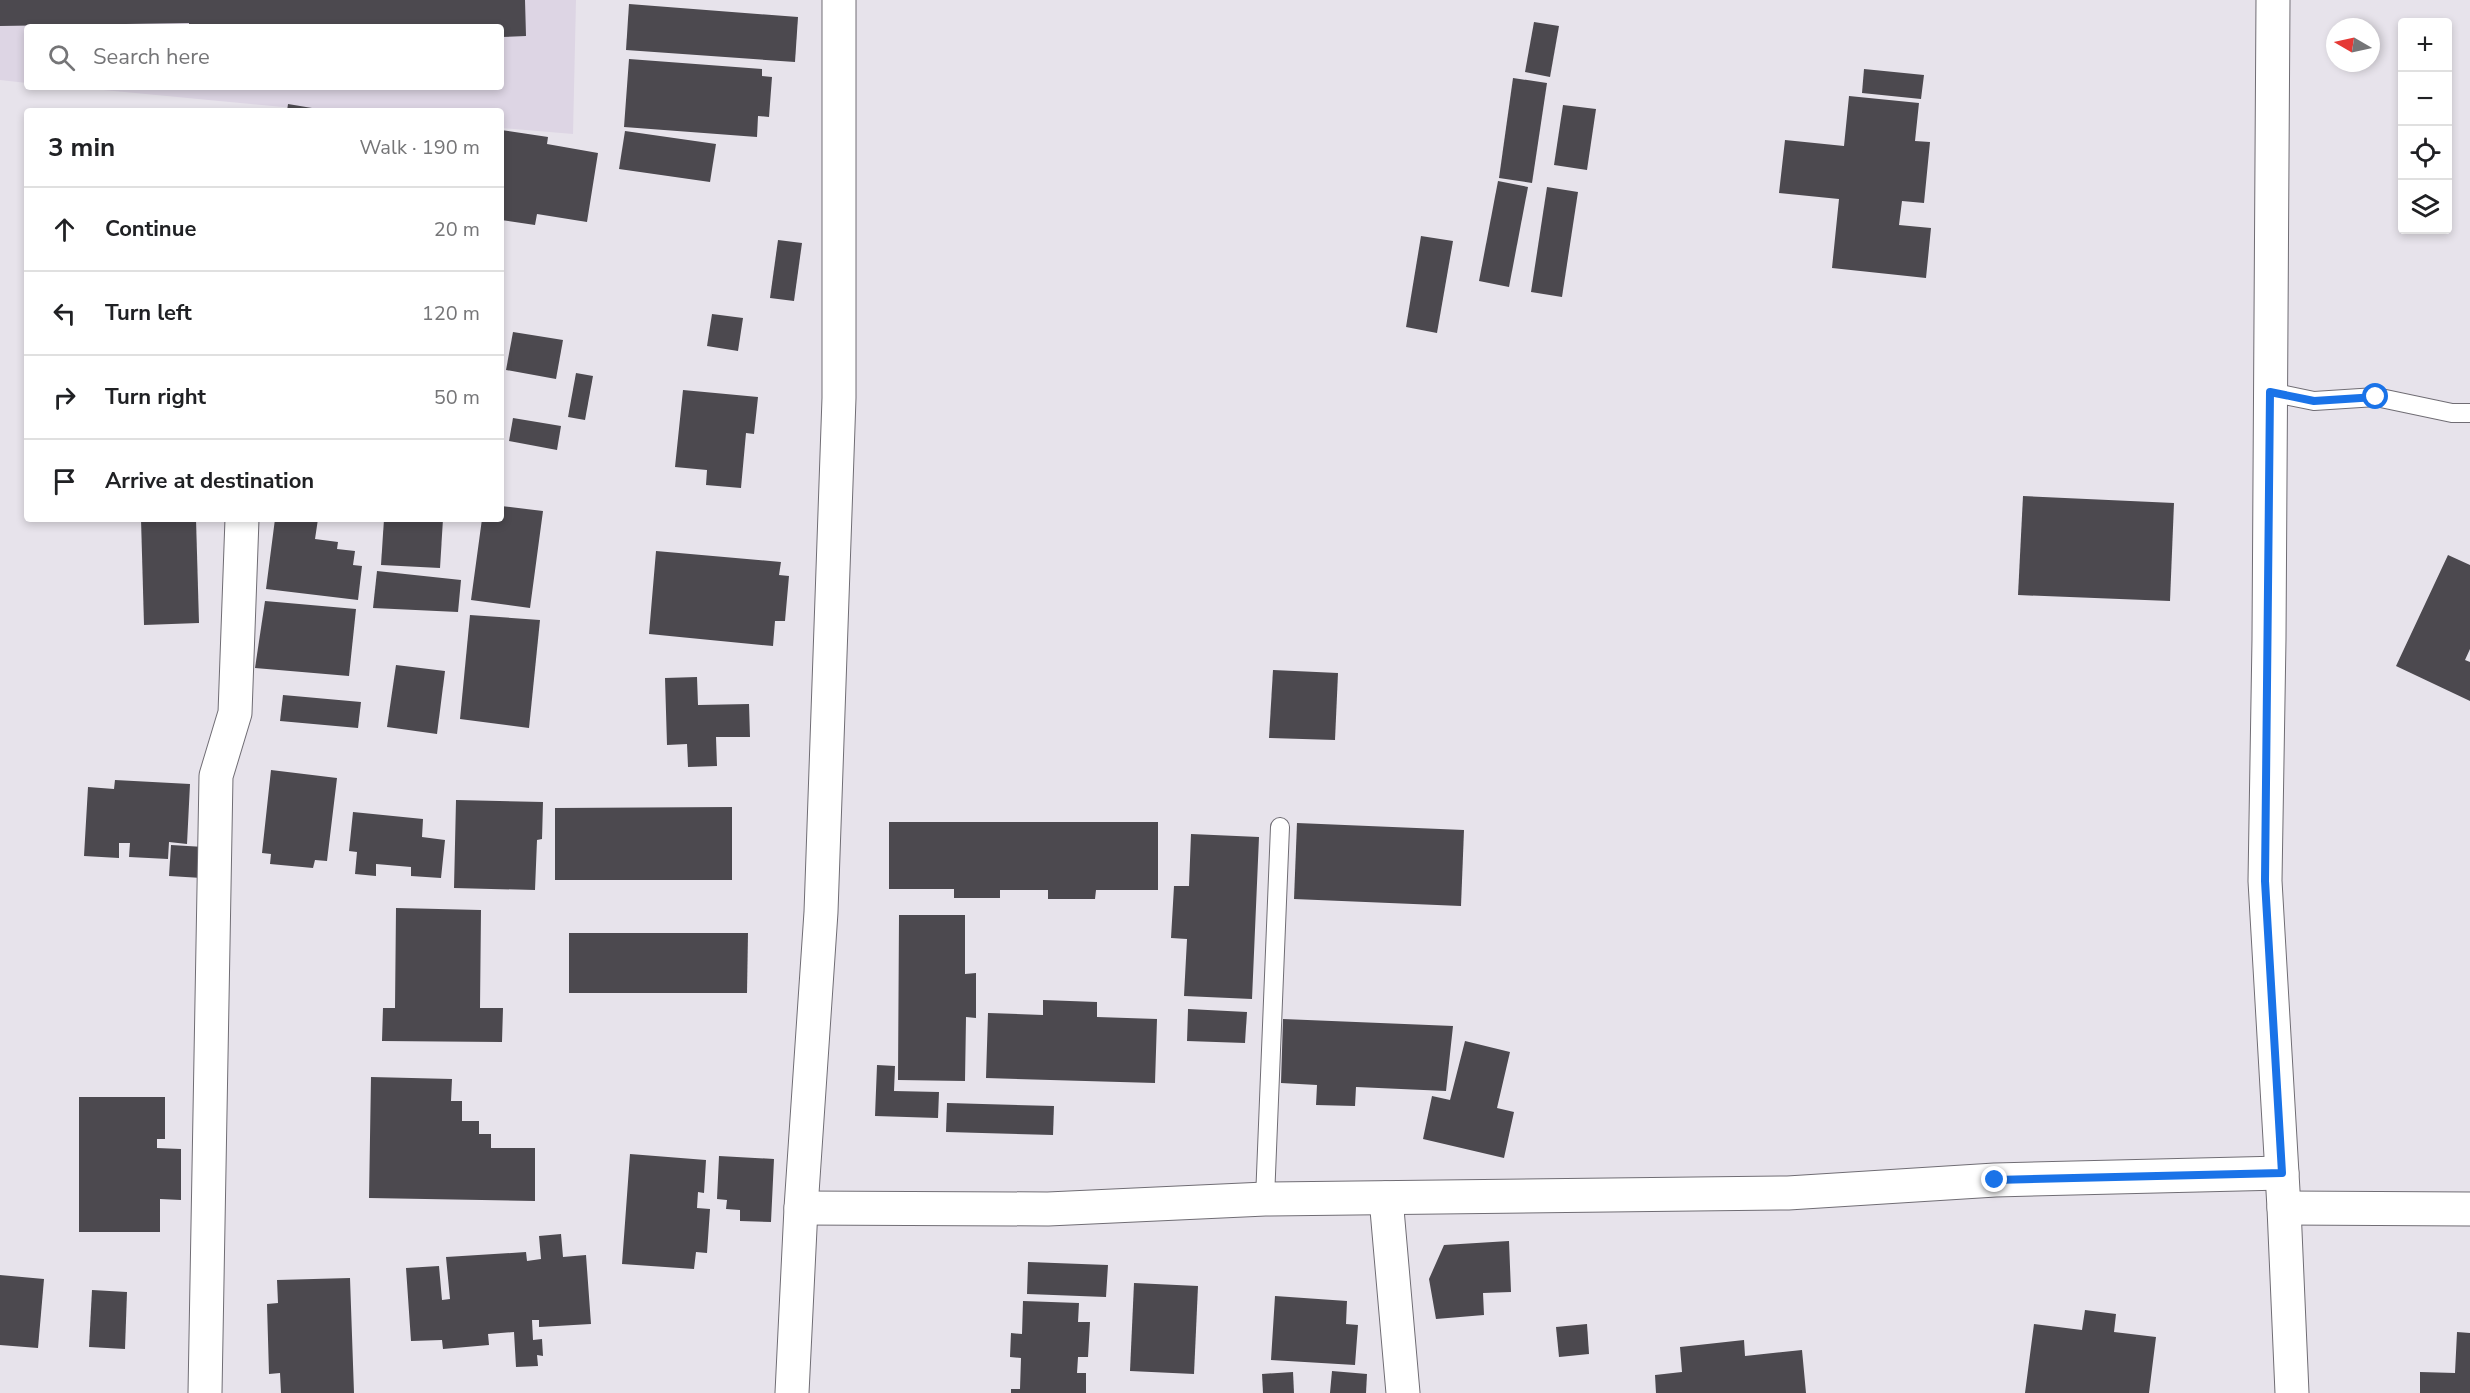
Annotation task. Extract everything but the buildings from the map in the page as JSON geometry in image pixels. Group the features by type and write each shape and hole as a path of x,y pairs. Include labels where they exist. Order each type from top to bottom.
{"street":[{"path":"792,1393 801,1208 821,912 839,398 839,0"},
{"path":"2273,0 2265,881 2292,1393"},
{"path":"205,1393 216,776 235,713 242,522"},
{"path":"801,1208 1048,1209 1265,1199 1788,1193 1995,1180 2282,1173"},
{"path":"1386,1198 1403,1393"},
{"path":"2284,1208 2470,1209"}],"lane":[{"path":"2270,392 2314,401 2376,397 2452,413 2470,413"},
{"path":"1265,1199 1280,827"}],"shaded area":[{"path":"0,0 576,0 573,134 504,128 504,108 293,108 104,90 504,90 504,24 24,24 24,83 0,80"}],"route":[{"path":"1995,1180 2282,1173 2265,881 2270,392 2314,401 2376,397"}]}
